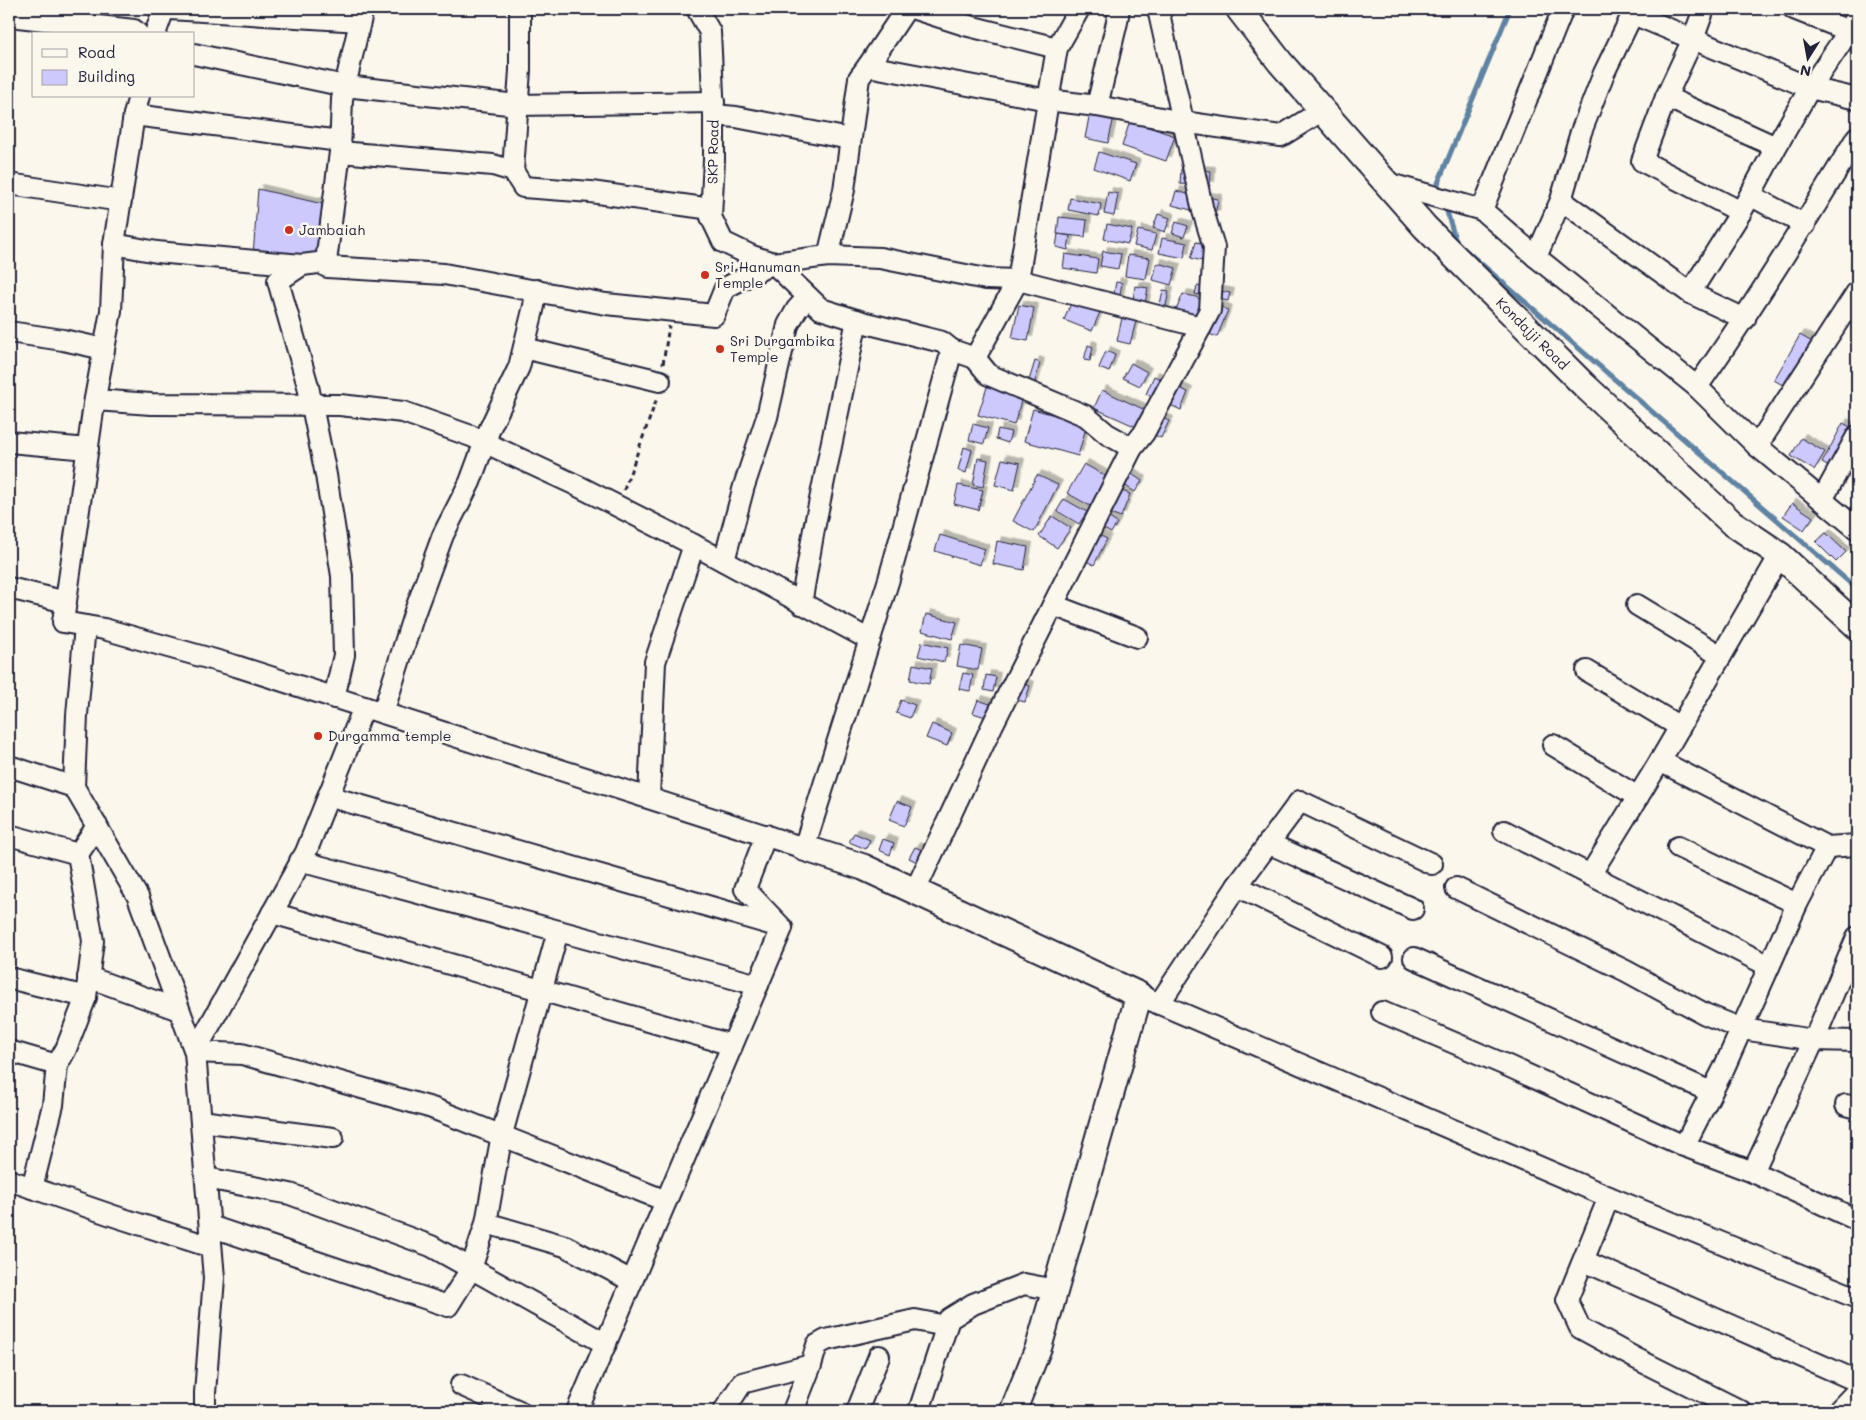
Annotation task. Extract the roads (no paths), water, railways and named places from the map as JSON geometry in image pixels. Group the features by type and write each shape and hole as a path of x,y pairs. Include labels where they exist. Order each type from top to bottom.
{"street":[{"path":"156,32 164,9"},
{"path":"170,9 362,15 342,99 340,147 326,268 444,274 606,304 714,315 726,288 772,264 828,256 880,258 986,279 1018,280 1201,327"},
{"path":"512,172 515,154 520,70 520,9"},
{"name":"SKP Road","path":"697,9 710,32 714,108 711,217 724,242 772,264"},
{"path":"828,256 844,190 859,78 906,9"},
{"path":"915,9 965,25 1057,48"},
{"path":"975,358 1018,280 1057,48 1079,9"},
{"path":"1097,106 1119,9"},
{"path":"914,891 992,724 1132,448 1144,433 1210,310 1214,247 1203,211 1158,9"},
{"name":"Kondajji Road","path":"1239,9 1280,62 1425,227 1585,386 1730,522 1780,556 1857,626"},
{"path":"1482,210 1563,9"},
{"path":"1704,9 1693,39 1666,97 1642,161 1746,204 1805,224"},
{"path":"1690,293 1746,204 1810,88 1853,24 1794,9"},
{"path":"1536,257 1561,200 1581,132 1604,73 1634,11 1693,39 1810,88 1857,99"},
{"path":"9,16 134,30 136,32"},
{"path":"195,54 345,86 517,105 714,108 736,117 850,139"},
{"path":"868,66 1048,100 1097,106 1183,122 1280,136 1323,110"},
{"path":"1666,97 1776,147"},
{"path":"711,209 591,192 523,187 512,172 493,166 340,147 136,106 114,244 111,311 95,400 63,622 104,629 236,666 863,867 1149,1000 1609,1198 1857,1298"},
{"path":"1697,387 1745,319 1857,137"},
{"path":"1387,183 1482,210 1536,257 1697,387 1757,446 1857,529"},
{"path":"9,184 121,200"},
{"path":"1561,200 1690,293 1745,319"},
{"path":"114,244 157,252 302,264 326,262"},
{"path":"302,264 278,281 312,405 326,475 342,576 344,655 334,698"},
{"path":"772,264 821,309 942,342 952,350 975,358 989,375 1086,416 1107,434 1132,448"},
{"path":"195,1052 300,861 328,796 374,710 411,623 443,535 470,482 485,442 519,367 536,290"},
{"path":"1757,446 1857,292"},
{"path":"724,561 744,486 767,417 788,325 797,309 808,297"},
{"path":"802,604 814,529 857,320"},
{"path":"9,332 63,340 104,350"},
{"path":"524,348 660,381"},
{"path":"804,848 889,579 952,350"},
{"path":"95,400 150,404 340,405 403,412 485,442 616,505 870,640"},
{"path":"1822,500 1857,436"},
{"path":"9,442 88,449"},
{"path":"649,798 656,662 694,545"},
{"path":"1590,875 1660,761 1780,556"},
{"path":"9,588 66,602"},
{"path":"1053,605 1137,637"},
{"path":"1637,605 1721,656"},
{"path":"85,626 76,715 74,787 138,896 195,1052 214,1278 205,1411"},
{"path":"1587,671 1680,727"},
{"path":"1553,745 1638,797"},
{"path":"1660,761 1827,847 1857,845"},
{"path":"9,766 74,787"},
{"path":"328,796 782,928"},
{"path":"1013,1411 1039,1346 1055,1290 1149,1000 1300,801 1432,864"},
{"path":"32,1188 53,1106 57,1065 66,1049 86,997 93,941 78,854 97,826"},
{"path":"1504,831 1770,966"},
{"path":"9,835 78,854"},
{"path":"766,836 745,889 782,928"},
{"path":"1268,843 1412,909"},
{"path":"1678,846 1797,904"},
{"path":"1684,1146 1724,1068 1797,904 1827,847"},
{"path":"300,861 758,985"},
{"path":"1237,886 1382,957"},
{"path":"1456,888 1626,971 1705,1014 1742,1029 1814,1040 1857,1041"},
{"path":"272,913 732,1045"},
{"path":"577,1411 782,928"},
{"path":"210,1226 448,1306 471,1269 486,1222 502,1134 558,931"},
{"path":"1752,1172 1814,1040 1857,937"},
{"path":"1414,958 1711,1092"},
{"path":"88,977 180,1010"},
{"path":"9,978 86,997"},
{"path":"1382,1012 1508,1066 1684,1146 1752,1172 1857,1220"},
{"path":"9,1051 57,1065"},
{"path":"195,1052 242,1054 432,1108 502,1134 666,1201"},
{"path":"201,1121 333,1138"},
{"path":"206,1178 290,1194 431,1246 606,1344"},
{"path":"9,1180 211,1247"},
{"path":"1609,1198 1567,1300 1580,1328 1637,1359 1742,1411"},
{"path":"486,1222 565,1246 632,1281"},
{"path":"1584,1261 1857,1381"},
{"path":"919,1411 948,1319 973,1304 1024,1284 1055,1290"},
{"path":"793,1411 817,1345 826,1340 915,1320 946,1326"},
{"path":"857,1411 878,1356"},
{"path":"724,1411 742,1384 811,1365"},
{"path":"462,1384 519,1411"},
{"path":"1838,1411 1857,1391"}],"waterway":[{"path":"1440,192 1438,183 1510,9"},
{"path":"1445,205 1456,242 1857,589"}],"place":[{"name":"Jambaiah","path":"289,230"},
{"name":"Sri Hanuman Temple","path":"705,275"},
{"name":"Sri Durgambika Temple","path":"720,349"},
{"name":"Durgamma temple","path":"318,736"}]}
